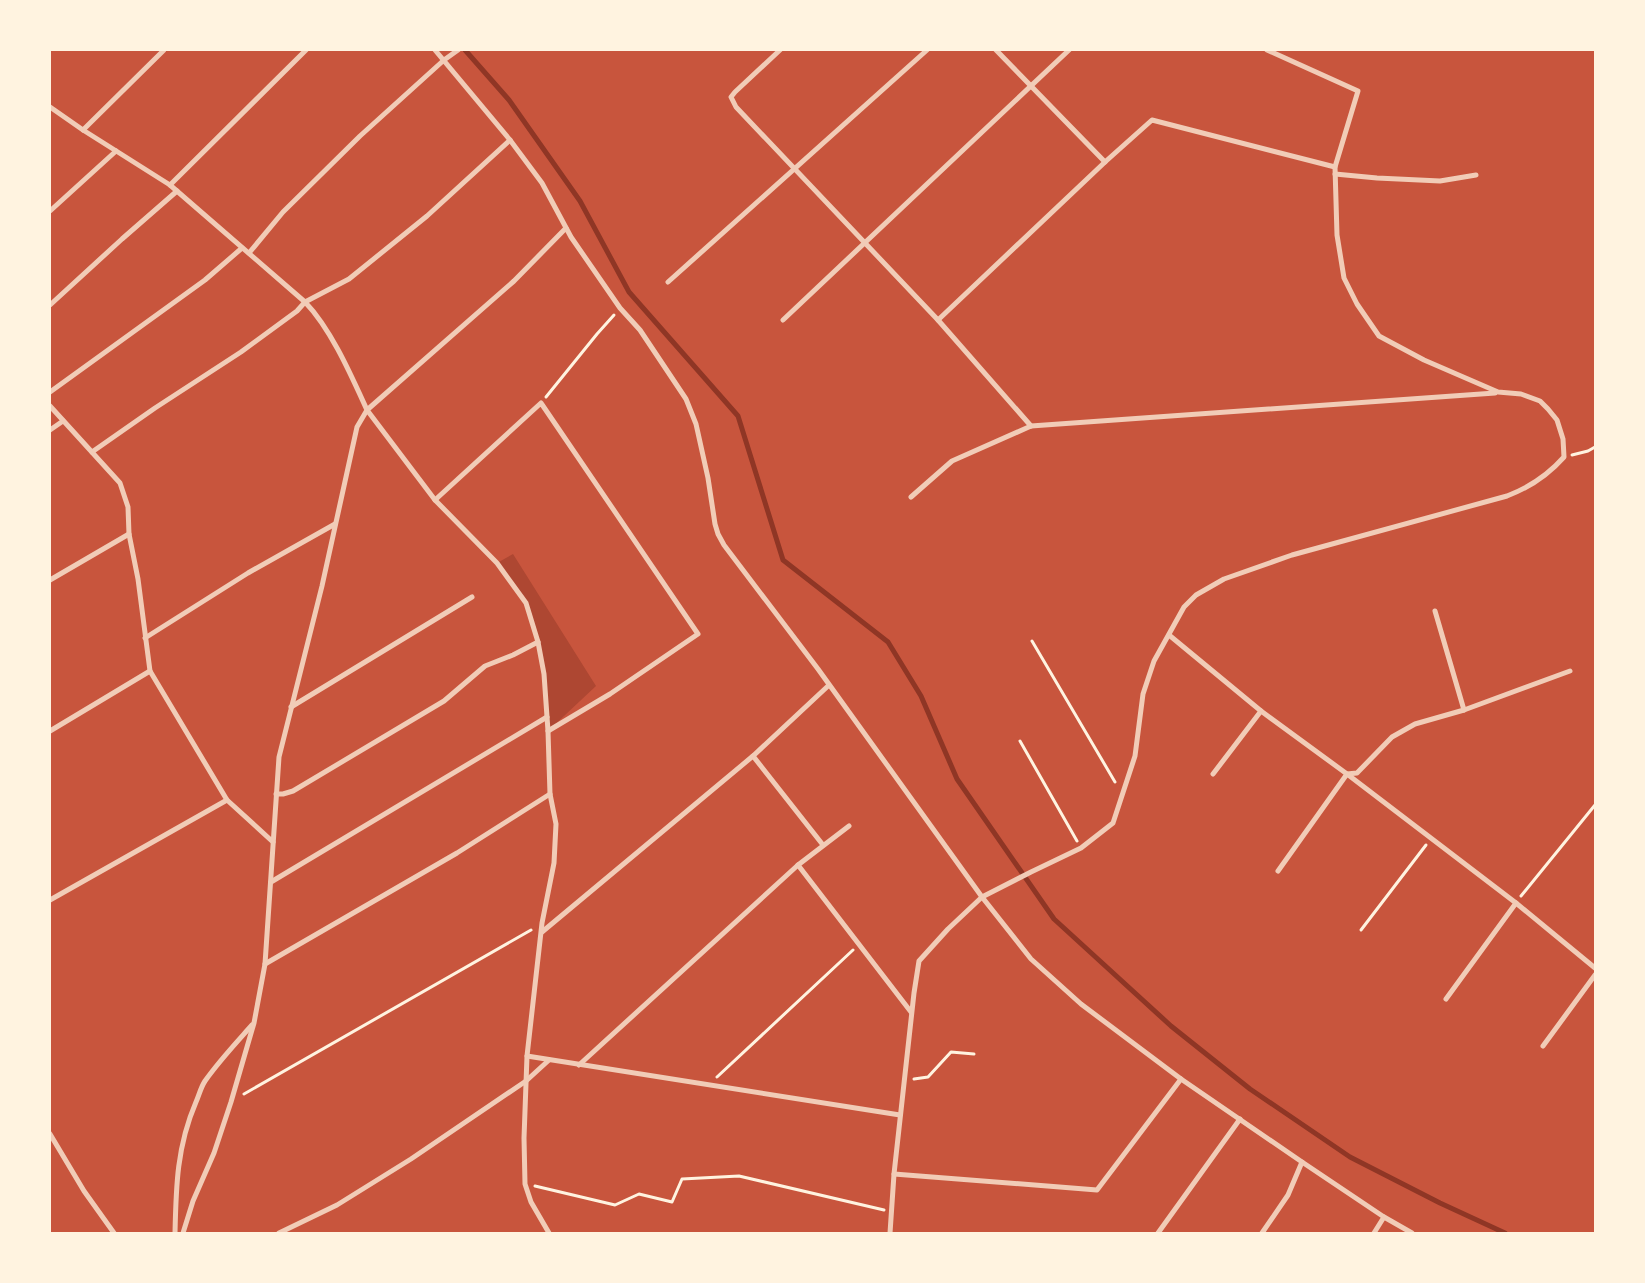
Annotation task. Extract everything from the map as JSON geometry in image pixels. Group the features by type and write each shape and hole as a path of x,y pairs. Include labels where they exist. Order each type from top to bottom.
{"street":[{"path":"83,130 164,50"},
{"path":"170,185 306,50"},
{"path":"435,50 510,140 542,183 571,237 620,308 640,330 686,399 696,424 708,478 715,524 721,540 818,669 828,686 982,897 1031,958 1081,1004 1182,1079 1384,1217 1412,1233"},
{"path":"249,253 283,212 360,136 444,60 458,50"},
{"path":"780,50 731,97 736,107 938,320 1030,426"},
{"path":"668,282 927,50"},
{"path":"996,50 1105,162"},
{"path":"783,320 1069,50"},
{"path":"1267,50 1358,91 1335,167 1337,235 1344,278 1357,304 1379,336 1424,360 1498,392"},
{"path":"50,107 170,185 305,302 315,313 350,372 366,410 435,500 497,563 526,603 538,642 544,674 550,794 556,824 554,863 542,923 527,1056 524,1138 525,1184 531,1202 549,1233"},
{"path":"938,320 1152,120 1335,167"},
{"path":"92,452 241,352 297,311 305,302 349,279 427,216 510,140"},
{"path":"50,211 116,151"},
{"path":"1335,174 1440,181 1476,175"},
{"path":"50,305 177,191"},
{"path":"183,1233 193,1201 214,1153 254,1023 265,964 279,757 322,586 357,427 366,410 514,280 566,228"},
{"path":"50,392 205,280 242,248"},
{"path":"890,1233 900,1115 919,961 948,929 982,897 1081,848 1113,823 1135,756 1143,694 1154,661 1184,607 1196,595 1224,579 1292,555 1507,496 1519,491 1552,470 1564,457 1557,420 1540,401 1521,394 1498,392 1030,426 952,461 911,497"},
{"path":"435,500 542,403 698,634 610,694 548,731"},
{"path":"50,406 120,483 128,507 129,534 138,579 150,670 226,800 273,842"},
{"path":"50,430 63,421"},
{"path":"145,638 248,573 335,524"},
{"path":"50,580 129,534"},
{"path":"291,707 472,598"},
{"path":"1435,611 1464,710"},
{"path":"1169,635 1261,710 1516,903 1595,968"},
{"path":"276,794 293,791 444,701 485,666 513,655 538,642"},
{"path":"50,731 150,670"},
{"path":"1348,774 1357,774 1392,737 1415,724 1464,710 1570,671"},
{"path":"542,932 753,756 828,686"},
{"path":"1213,774 1261,710"},
{"path":"270,882 438,784 547,717"},
{"path":"753,756 823,845"},
{"path":"1278,871 1348,774"},
{"path":"265,964 457,853 550,794"},
{"path":"50,900 226,800"},
{"path":"579,1065 798,865 849,826"},
{"path":"798,865 912,1012"},
{"path":"1446,999 1516,903"},
{"path":"1543,1046 1595,975"},
{"path":"175,1233 176,1176 181,1147 190,1114 204,1083 224,1056 254,1023"},
{"path":"527,1056 900,1115"},
{"path":"280,1233 337,1205 411,1159 526,1081 549,1060"},
{"path":"894,1174 1097,1190 1182,1079"},
{"path":"1158,1233 1240,1119"},
{"path":"50,1134 84,1191 114,1233"},
{"path":"1262,1233 1288,1194 1302,1162"},
{"path":"1374,1233 1384,1217"}],"path":[{"path":"542,403 620,308"},
{"path":"1564,457 1588,451 1595,447"},
{"path":"1032,641 1122,794"},
{"path":"1020,741 1081,848"},
{"path":"1516,903 1595,805"},
{"path":"1361,930 1431,838"},
{"path":"231,1102 542,923"},
{"path":"709,1084 859,944"},
{"path":"904,1081 928,1077 951,1052 974,1054"},
{"path":"525,1184 615,1205 639,1194 672,1202 682,1178 739,1176 892,1212"}],"shaded area":[{"path":"513,554 596,686 548,731 544,674 526,603 497,563"}],"waterway":[{"path":"465,50 509,100 580,201 629,292 738,416 783,560 888,642 921,696 957,779 1054,919 1171,1026 1250,1089 1350,1157 1440,1203 1505,1233"}]}
